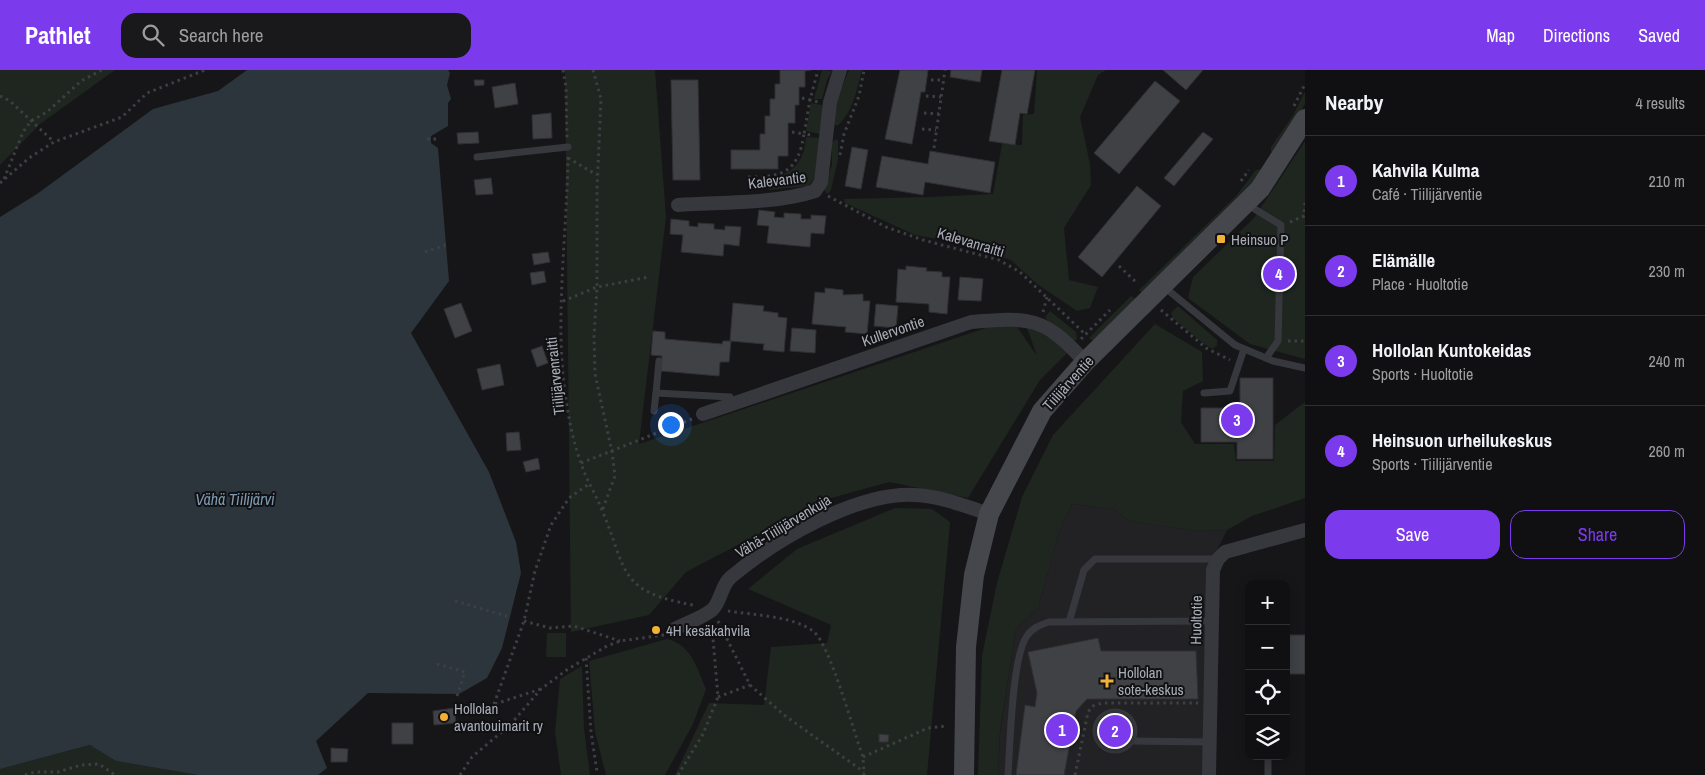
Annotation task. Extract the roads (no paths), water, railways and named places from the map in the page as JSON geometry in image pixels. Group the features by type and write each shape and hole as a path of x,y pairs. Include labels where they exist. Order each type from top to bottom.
{"street":[{"name":"Kalevantie","path":"678,205 766,199 804,195 815,191 821,182 828,136 830,102 840,70"},
{"name":"Tiilijärventie","path":"964,775 966,647 974,575 989,514 1042,411 1086,362 1260,188 1305,120"},
{"name":"Kullervontie","path":"703,414 971,322 1015,318 1040,323 1086,362"},
{"name":"Vähä-Tiilijärvenkuja","path":"675,629 713,609 728,579 758,557 804,529 851,506 879,497 915,495 937,498 989,514"},
{"path":"1218,559 1226,552 1236,548 1305,530"},
{"name":"Huoltotie","path":"1209,775 1213,570 1218,559"}],"lane":[{"path":"477,157 568,147"},
{"path":"1245,203 1281,225 1278,341 1266,358"},
{"path":"1163,286 1235,345 1266,358 1305,368"},
{"path":"1204,393 1230,392 1244,349"},
{"path":"654,412 659,361"},
{"path":"656,393 730,397"},
{"path":"1069,622 1084,570 1095,559 1218,559"},
{"path":"1008,775 1018,656 1026,637 1035,627 1049,622 1212,621"},
{"path":"1131,741 1133,735 1132,723 1124,715 1112,713 1102,718 1098,723 1097,736 1104,746 1115,750 1122,749 1131,741 1210,742"},
{"path":"1268,760 1268,775"}],"water":[{"name":"Vähä Tiilijärvi","path":"247,70 448,70 450,73 447,85 451,99 448,103 448,126 431,136 431,143 438,148 449,281 411,333 489,472 516,542 521,573 502,648 487,678 459,694 368,693 316,741 327,768 318,775 198,775 116,761 90,745 0,769 0,217 37,194 153,109 218,91"}],"place":[{"name":"Heinsuo P","path":"1221,239"},
{"name":"Heinsuon urheilukeskus","path":"1279,274"},
{"name":"Hollolan Kuntokeidas","path":"1237,420"},
{"name":"4H kesäkahvila","path":"656,630"},
{"name":"Hollolan sote-keskus","path":"1107,681"},
{"name":"Hollolan avantouimarit ry","path":"444,717"},
{"name":"Kahvila Kulma","path":"1062,730"},
{"name":"Elämälle","path":"1115,731"}]}
